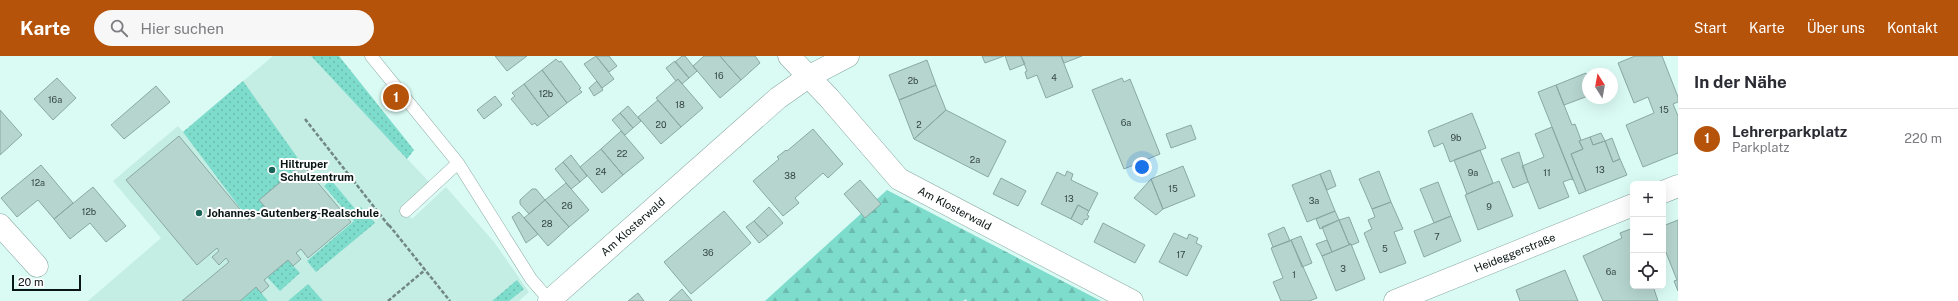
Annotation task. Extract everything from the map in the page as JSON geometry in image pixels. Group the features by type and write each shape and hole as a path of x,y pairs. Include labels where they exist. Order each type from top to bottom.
{"street":[{"name":"Am Klosterwald","path":"790,56 829,98 899,179 1132,301"},
{"path":"808,77 848,56"},
{"name":"Am Klosterwald","path":"549,301 778,98 808,77"},
{"path":"1666,191 1678,186"},
{"name":"Heideggerstraße","path":"1395,301 1630,206"},
{"path":"0,225 37,266"}],"lane":[{"name":"Am Klosterwald","path":"371,56 458,163 532,279 549,301"},
{"path":"406,211 458,163"}],"path":[{"path":"305,119 450,301"},
{"path":"389,226 406,211"},
{"path":"388,301 425,270"}],"shaded area":[{"name":"Hiltruper Schulzentrum","path":"273,56 311,56 429,182 401,207 412,219 446,187 494,242 529,292 519,301 88,301 161,238 113,181 178,126 183,132"}],"green space":[{"path":"311,56 339,56 414,150 407,159"},
{"path":"243,81 302,164 265,207 249,220 183,132"},
{"path":"331,180 356,210 361,207 375,223 316,272 307,261 354,221 324,186"},
{"path":"887,190 1101,301 967,301 966,299 963,301 765,301"},
{"path":"288,260 300,273 280,291 267,277"},
{"path":"517,280 524,289 509,301 492,301"},
{"path":"308,284 323,301 288,301"},
{"path":"256,287 268,301 240,301"}],"building":[{"path":"495,56 527,56 507,71"},
{"path":"596,56 609,56 617,66 609,72"},
{"path":"596,56 614,79 602,88 584,64"},
{"path":"682,56 685,56 697,71 689,78 675,62"},
{"path":"704,56 720,56 741,80 720,98 693,66"},
{"path":"720,56 755,56 760,63 741,80"},
{"path":"982,56 1004,56 985,63"},
{"path":"1005,56 1021,56 1025,64 1010,70"},
{"path":"1021,56 1061,56 1073,87 1046,98 1037,75 1027,79 1025,72 1027,71"},
{"path":"1061,56 1082,56 1064,63"},
{"path":"1635,56 1662,56 1678,97 1678,102 1673,104 1678,116 1678,153 1643,167 1626,125 1654,113 1648,97 1634,103 1618,63"},
{"path":"556,59 559,62 561,61 581,88 579,89 582,92 567,103 542,70"},
{"path":"927,60 936,85 899,100 889,75"},
{"path":"675,61 689,78 682,84 678,79 676,81 666,68"},
{"path":"542,70 567,103 549,117 524,84"},
{"path":"1582,75 1582,98 1564,105 1556,85"},
{"path":"57,78 76,98 53,120 34,99"},
{"path":"1122,78 1124,82 1130,79 1160,154 1124,169 1092,90"},
{"path":"678,79 703,108 681,127 656,98"},
{"path":"597,81 603,90 594,96 589,88"},
{"path":"524,84 549,117 537,126 535,123 532,125 511,99 515,96 512,93"},
{"path":"936,85 946,110 914,139 899,100"},
{"path":"1556,85 1572,125 1575,124 1581,140 1579,141 1583,149 1571,154 1586,191 1579,194 1538,92"},
{"path":"156,86 170,102 124,139 111,125"},
{"path":"495,96 502,105 484,119 477,110"},
{"path":"658,100 681,127 661,144 638,117"},
{"path":"628,106 641,121 633,128 620,113"},
{"path":"0,110 22,135 0,155"},
{"path":"946,110 1006,141 988,177 914,139"},
{"path":"620,113 633,128 625,135 612,120"},
{"path":"1472,113 1486,148 1450,162 1443,143 1434,147 1428,131"},
{"path":"1191,125 1196,139 1171,148 1166,134"},
{"path":"1552,127 1573,180 1571,179 1563,182 1569,197 1539,209 1522,166 1544,157 1535,134"},
{"path":"813,129 843,164 828,178 823,173 795,198 799,203 783,216 753,181 779,159 777,157 786,150 787,151"},
{"path":"621,131 644,158 623,175 601,149"},
{"path":"1601,133 1605,141 1593,145 1590,137"},
{"name":"Johannes-Gutenberg-Realschule","path":"179,136 249,220 265,207 259,200 302,164 351,222 308,258 301,249 296,253 301,259 293,266 288,260 264,280 269,286 261,293 256,287 240,301 182,301 229,262 226,258 219,265 212,257 219,251 217,248 197,265 126,180"},
{"path":"1590,137 1593,145 1605,141 1613,162 1620,159 1627,175 1586,191 1571,154 1583,149 1579,141"},
{"path":"1612,138 1620,159 1613,162 1605,141"},
{"path":"601,149 623,175 602,193 580,167"},
{"path":"1480,150 1493,183 1467,194 1454,160"},
{"path":"1519,152 1528,182 1513,188 1501,159"},
{"path":"571,155 587,176 580,182 563,162"},
{"path":"563,162 580,182 571,189 555,169"},
{"path":"41,165 73,203 54,219 38,200 17,217 1,198"},
{"path":"1183,166 1195,196 1163,209 1151,179"},
{"path":"1330,170 1336,186 1327,190 1320,174"},
{"path":"1067,171 1073,174 1071,180 1098,193 1089,211 1078,205 1071,219 1041,204 1057,172 1065,176"},
{"path":"1379,171 1391,202 1372,209 1359,179"},
{"path":"1320,174 1335,211 1307,222 1292,185"},
{"path":"1001,178 1026,191 1018,206 993,194"},
{"path":"1151,179 1163,209 1156,215 1134,198"},
{"path":"860,180 881,204 865,218 844,194"},
{"path":"1499,181 1513,216 1478,230 1465,195"},
{"path":"1438,182 1451,216 1434,223 1420,189"},
{"path":"566,183 589,210 569,227 545,200"},
{"path":"93,187 126,226 106,242 90,223 70,239 54,219"},
{"path":"532,189 536,189 545,200 529,214 520,204 520,200"},
{"path":"545,200 569,227 548,246 524,218"},
{"path":"1391,202 1403,229 1394,232 1406,263 1380,273 1364,233 1372,229 1368,220 1375,217 1372,209"},
{"path":"1078,205 1089,211 1087,220 1085,219 1082,225 1071,219"},
{"path":"769,207 783,223 768,236 754,221"},
{"path":"724,211 751,243 691,294 664,262"},
{"path":"1335,211 1339,220 1320,229 1316,219"},
{"path":"519,212 538,234 526,243 512,217"},
{"path":"1451,216 1461,241 1424,257 1414,231"},
{"path":"1349,217 1359,242 1352,245 1349,244 1339,220"},
{"path":"1339,220 1349,244 1351,244 1332,252 1322,227"},
{"path":"1678,220 1678,291 1674,281 1677,280 1666,252 1666,225"},
{"path":"754,221 768,236 759,243 746,227"},
{"path":"1103,223 1145,245 1135,263 1094,242"},
{"path":"1284,227 1290,241 1273,247 1268,234"},
{"path":"1630,229 1630,289 1654,289 1658,301 1603,301 1583,256 1622,238 1620,233"},
{"path":"1174,233 1187,239 1189,234 1198,238 1196,243 1202,246 1187,276 1159,262"},
{"path":"1301,236 1312,263 1302,267 1291,240"},
{"path":"1291,240 1317,298 1309,301 1281,301 1273,282 1283,278 1271,248"},
{"path":"1327,240 1332,252 1322,256 1316,244"},
{"path":"1351,244 1365,279 1336,291 1322,256"},
{"path":"1565,270 1578,301 1520,301 1516,290"},
{"path":"682,289 692,301 669,301"},
{"path":"638,293 644,301 628,301"}],"place":[{"name":"Lehrerparkplatz","path":"396,97"},
{"name":"Hiltruper Schulzentrum","path":"272,170"},
{"name":"Johannes-Gutenberg-Realschule","path":"199,213"}]}
